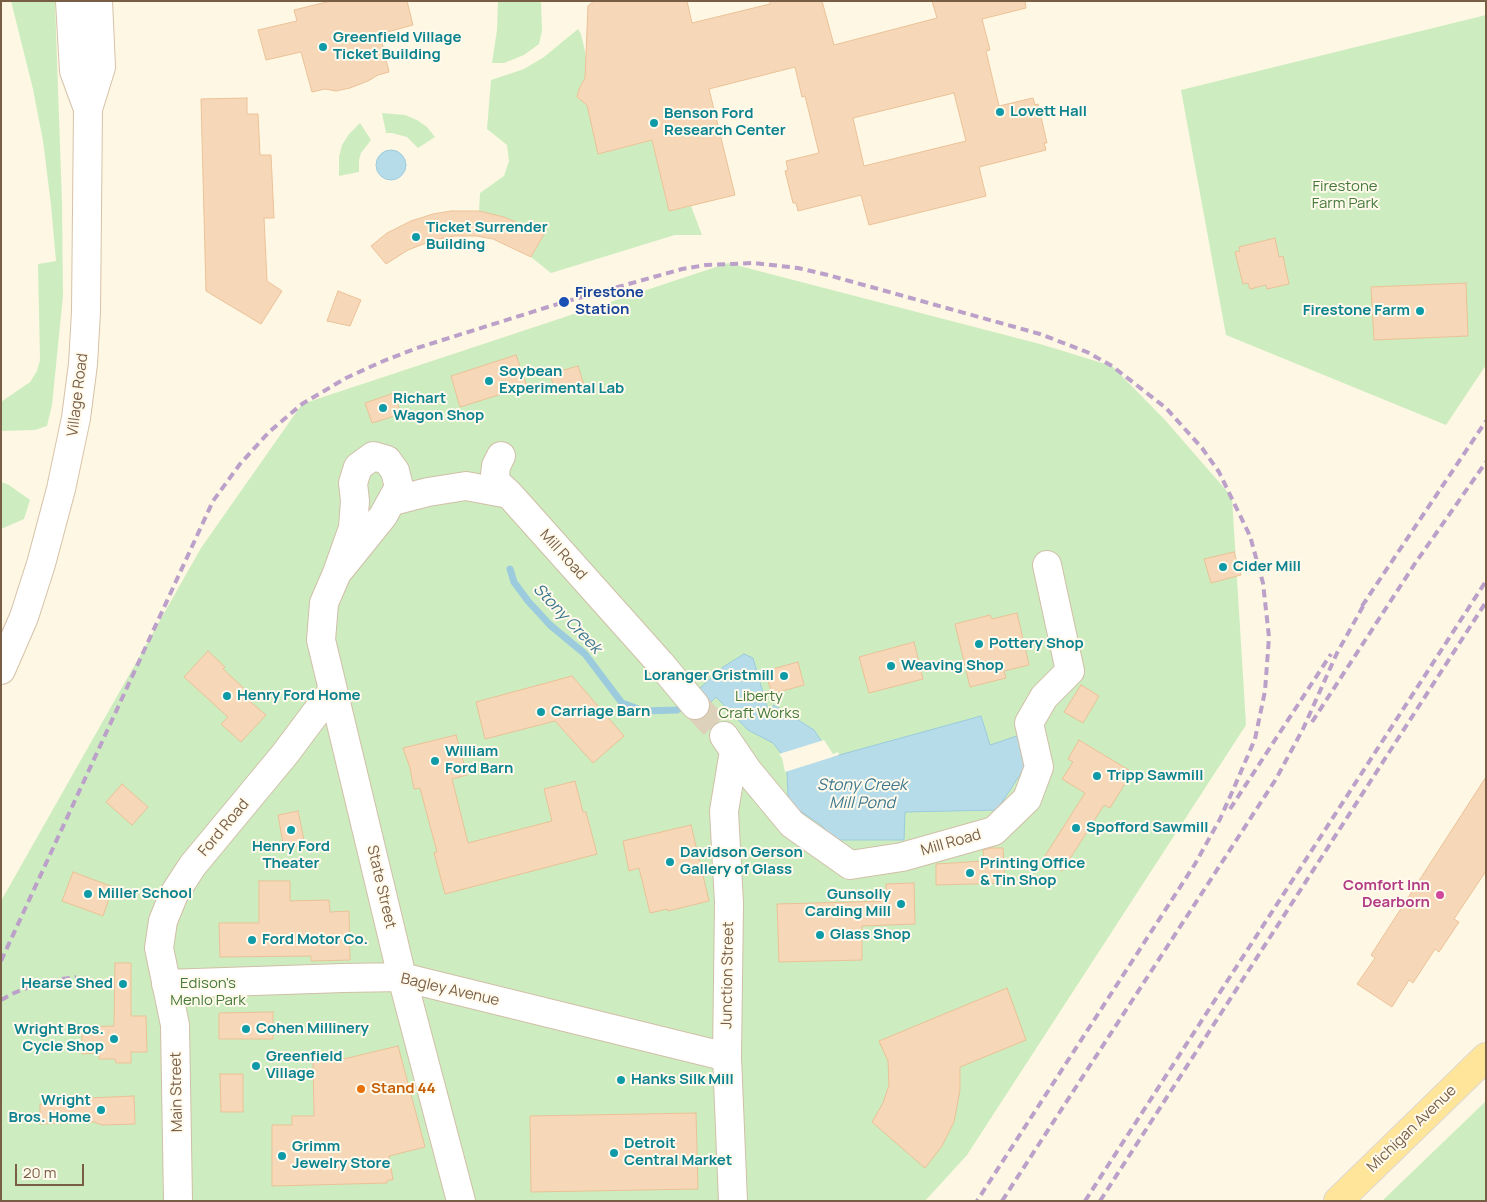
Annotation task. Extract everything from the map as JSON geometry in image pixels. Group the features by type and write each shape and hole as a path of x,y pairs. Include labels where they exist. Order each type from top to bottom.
{"main road":[{"name":"Michigan Avenue","path":"1338,1201 1486,1057"}],"street":[{"name":"Village Road","path":"70,1 74,71 88,109"},
{"name":"Village Road","path":"1,670 24,617 41,564 61,489 76,418 86,312 88,109 101,67 98,1"},
{"name":"State Street","path":"337,573 383,516 399,488 395,471 387,460 372,456 358,467 353,483 355,501 353,528 324,603 321,640 402,978 462,1201"},
{"name":"Mill Road","path":"501,456 496,466 495,475 497,483 509,494 660,663 691,701"},
{"path":"392,501 428,492 466,486 509,494"},
{"name":"Mill Road","path":"729,743 748,771 792,824 850,865 902,857 994,831 1027,800 1039,767 1028,723 1044,697 1070,671 1047,565"},
{"name":"Ford Road","path":"166,984 159,948 163,921 174,894 193,865 285,754 333,690"},
{"name":"Junction Street","path":"729,743 724,811 728,903 727,1057 733,1201"},
{"name":"Bagley Avenue","path":"166,984 402,978 727,1057"},
{"name":"Main Street","path":"166,984 175,1025 178,1201"}],"green space":[{"path":"11,1 55,1 63,296 52,405 47,426 35,430 1,431 1,402 30,382 37,371 40,360 38,264 56,261 43,141 33,89"},
{"path":"498,1 541,1 542,31 539,44 524,55 504,63 492,63 497,30"},
{"name":"Firestone Farm Park","path":"1486,15 1486,365 1446,425 1226,335 1181,90"},
{"path":"578,29 586,56 585,78 577,97 587,105 599,154 652,140 669,211 691,206 702,235 675,235 551,273 531,257 544,234 479,211 480,193 504,176 509,161 507,145 487,129 491,80 524,69 544,57"},
{"path":"382,113 405,115 417,120 427,127 435,137 418,148 407,137 386,133"},
{"path":"360,123 371,140 361,153 359,172 339,176 339,157 342,145 349,134"},
{"name":"Liberty Craft Works","path":"728,263 1040,344 1112,366 1165,420 1232,497 1246,725 967,1155 925,1201 1,1201 1,901 201,548 302,404"},
{"path":"1,482 9,485 30,500 24,519 1,529"},
{"path":"1486,1101 1486,1201 1382,1201"}],"water":[{"path":"391,150 402,154 406,165 402,176 391,180 380,176 376,165 380,154"},
{"name":"Stony Creek Mill Pond","path":"744,654 753,658 768,710 774,705 814,730 832,757 981,716 990,745 1017,736 1025,767 997,810 905,812 904,840 834,840 821,825 794,807 788,796 784,757 773,743 748,730 716,697 711,702 699,689 723,667"}],"pier":[{"path":"824,740 833,754 838,752 839,755 785,772 782,758 779,754"}],"building":[{"name":"Greenfield Village Ticket Building","path":"331,1 407,1 413,25 380,34 389,72 350,88 336,91 325,89 312,92 301,52 266,60 258,30 297,21 294,10"},
{"name":"Lovett Hall","path":"594,1 687,1 692,23 770,4 770,1 822,1 834,45 937,18 932,1 1025,1 1026,8 982,19 990,50 986,51 999,106 1033,98 1035,105 1038,104 1047,143 1044,143 1046,150 979,167 986,196 869,225 861,195 798,211 796,203 793,203 785,171 788,170 786,161 819,153 805,96 802,97 795,67 709,89 735,195 669,211 652,140 598,154 587,105 577,97 585,78 588,6","holes":["954,93 966,141 864,166 853,118"]},
{"path":"247,98 247,114 258,114 260,155 271,155 274,218 264,218 267,281 282,291 261,324 206,291 201,99"},
{"name":"Ticket Surrender Building","path":"451,211 479,211 504,217 544,234 531,257 493,239 477,236 455,236 434,240 408,250 386,264 371,246 387,233 411,221"},
{"name":"Firestone Farm","path":"1275,238 1279,257 1283,256 1289,284 1267,289 1266,285 1250,289 1248,283 1243,284 1235,252 1240,251 1239,247"},
{"name":"Firestone Farm","path":"1466,283 1468,336 1374,340 1371,287"},
{"path":"338,291 361,300 350,326 327,321"},
{"name":"Soybean Experimental Lab","path":"516,355 527,386 460,407 451,376"},
{"path":"578,366 584,385 556,394 550,374"},
{"name":"Richart Wagon Shop","path":"394,393 401,414 372,423 365,403"},
{"name":"Cider Mill","path":"1234,552 1241,575 1211,583 1204,559"},
{"name":"Pottery Shop","path":"1017,613 1029,665 1004,671 1006,678 970,687 955,624 990,615 992,619"},
{"name":"Weaving Shop","path":"914,642 923,679 869,693 859,657"},
{"name":"Henry Ford Home","path":"208,651 225,667 223,669 250,694 246,698 266,715 241,742 221,724 228,717 184,677"},
{"name":"Loranger Gristmill","path":"798,662 804,685 772,694 765,671"},
{"name":"Carriage Barn","path":"572,676 624,736 593,763 555,721 485,739 476,702"},
{"path":"1081,685 1099,696 1083,723 1064,712"},
{"path":"456,735 467,775 452,779 468,843 552,821 544,789 575,781 583,812 586,812 597,854 445,894 434,853 437,852 420,788 414,789 410,768 403,748"},
{"path":"1079,740 1132,772 1110,808 1104,805 1062,871 1043,859 1085,793 1062,779 1073,762 1068,759"},
{"name":"Comfort Inn Dearborn","path":"1486,777 1486,871 1454,919 1459,922 1439,952 1435,949 1413,983 1409,980 1392,1007 1357,984 1375,958 1371,955"},
{"path":"122,784 148,807 132,825 106,802"},
{"name":"Henry Ford Theater","path":"298,811 305,845 284,849 278,815"},
{"path":"691,825 709,901 668,911 667,909 650,913 639,868 629,871 623,841"},
{"name":"Printing Office & Tin Shop","path":"1003,848 1005,883 936,885 936,864 984,861 983,850"},
{"name":"Miller School","path":"73,872 113,887 103,916 62,901"},
{"path":"259,881 290,881 290,901 329,900 330,912 349,911 350,960 311,961 311,956 220,957 219,923 259,923"},
{"name":"Glass Shop","path":"914,883 915,924 862,926 862,960 779,962 777,904 887,901 886,884"},
{"name":"Wright Bros. Cycle Shop","path":"115,963 131,963 131,1016 146,1016 147,1052 131,1052 131,1063 116,1063 115,1059 99,1059 99,1053 82,1054 82,1027 114,1026"},
{"path":"1007,988 1026,1040 960,1067 960,1090 954,1122 942,1146 925,1168 872,1122 883,1103 889,1085 888,1061 879,1041"},
{"name":"Cohen Millinery","path":"273,1012 273,1039 219,1039 219,1013"},
{"name":"Stand 44","path":"398,1046 425,1147 389,1156 393,1180 388,1180 387,1183 272,1186 272,1125 292,1125 292,1116 314,1116 313,1061 348,1058"},
{"path":"220,1074 243,1074 243,1112 221,1112"},
{"name":"Wright Bros. Home","path":"134,1096 135,1124 102,1125 94,1122 40,1124 40,1104 67,1104 67,1099"},
{"name":"Detroit Central Market","path":"696,1113 698,1189 531,1192 530,1116"}],"waterway":[{"name":"Stony Creek","path":"510,569 514,582 528,601 550,625 585,654 622,703 644,711 677,710 686,703"}],"tunnel":[{"path":"695,705 724,736"}],"railway":[{"path":"1,961 213,501 240,464 269,432 302,404 346,378 417,348 564,302 682,269 706,265 754,263 798,268 828,275 1040,334 1087,352 1112,366 1166,408 1202,448 1219,472 1250,536 1263,583 1269,637 1265,691 1255,739 1220,819 1195,864 977,1201"},
{"path":"1362,606 1486,421"},
{"path":"1312,722 1416,562 1486,462"},
{"path":"1085,1201 1486,581"},
{"path":"1002,1201 1276,779 1303,729 1337,653 1366,601"},
{"path":"1100,1201 1486,602"},
{"path":"1230,809 1331,654"},
{"path":"1,1000 42,982 76,977"}],"place":[{"name":"Greenfield Village Ticket Building","path":"323,47"},
{"name":"Lovett Hall","path":"1000,112"},
{"name":"Benson Ford Research Center","path":"654,123"},
{"name":"Ticket Surrender Building","path":"416,237"},
{"name":"Firestone Station","path":"564,302"},
{"name":"Firestone Farm","path":"1420,311"},
{"name":"Soybean Experimental Lab","path":"489,381"},
{"name":"Richart Wagon Shop","path":"383,408"},
{"name":"Cider Mill","path":"1223,567"},
{"name":"Pottery Shop","path":"979,644"},
{"name":"Weaving Shop","path":"891,666"},
{"name":"Loranger Gristmill","path":"784,676"},
{"name":"Henry Ford Home","path":"227,696"},
{"name":"Carriage Barn","path":"541,712"},
{"name":"William Ford Barn","path":"435,761"},
{"name":"Tripp Sawmill","path":"1097,776"},
{"name":"Spofford Sawmill","path":"1076,828"},
{"name":"Henry Ford Theater","path":"291,830"},
{"name":"Davidson Gerson Gallery of Glass","path":"670,862"},
{"name":"Printing Office & Tin Shop","path":"970,873"},
{"name":"Miller School","path":"88,894"},
{"name":"Comfort Inn Dearborn","path":"1440,895"},
{"name":"Gunsolly Carding Mill","path":"901,904"},
{"name":"Glass Shop","path":"820,935"},
{"name":"Ford Motor Co.","path":"252,940"},
{"name":"Hearse Shed","path":"123,984"},
{"name":"Cohen Millinery","path":"246,1029"},
{"name":"Wright Bros. Cycle Shop","path":"114,1039"},
{"name":"Greenfield Village","path":"256,1066"},
{"name":"Hanks Silk Mill","path":"621,1080"},
{"name":"Stand 44","path":"361,1089"},
{"name":"Wright Bros. Home","path":"101,1110"},
{"name":"Detroit Central Market","path":"614,1153"},
{"name":"Grimm Jewelry Store","path":"282,1156"}],"park label":[{"name":"Edison's Menlo Park","path":"208,992"}]}
